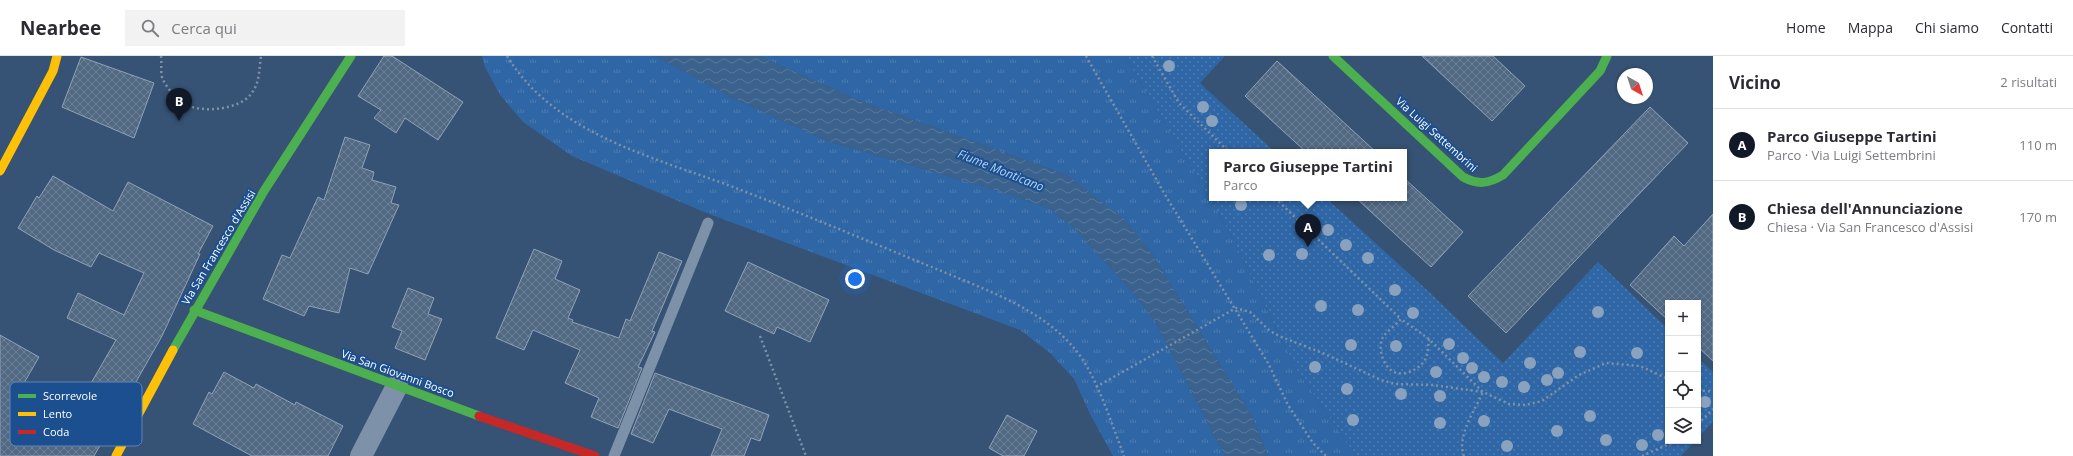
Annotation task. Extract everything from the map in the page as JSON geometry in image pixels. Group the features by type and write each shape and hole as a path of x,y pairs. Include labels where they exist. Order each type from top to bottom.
{"street":[{"path":"0,171 53,71 56,56"},
{"name":"Via San Francesco d'Assisi","path":"142,407 194,310 264,192 351,56"},
{"name":"Via Luigi Settembrini","path":"1333,56 1463,177 1476,184 1492,182 1503,175 1600,71 1607,56"},
{"name":"Via San Giovanni Bosco","path":"194,310 397,386 595,456"},
{"path":"361,456 397,386"},
{"name":"Via San Francesco d'Assisi","path":"116,456 121,446"}],"lane":[{"path":"614,456 708,223"}],"path":[{"path":"161,56 163,79 184,104 200,108 221,109 240,103 251,95 257,84 260,56"},
{"path":"507,56 515,69 539,95 556,108 604,137 982,288 1030,311 1074,348 1088,368 1124,456"},
{"path":"1086,56 1164,193 1236,308 1268,363 1288,405 1313,443 1326,456"},
{"path":"1152,56 1179,103 1226,149"},
{"path":"1278,201 1402,319 1429,339 1483,392"},
{"path":"1096,387 1236,308 1250,312 1270,331 1279,336 1325,354 1381,380 1395,384 1433,385 1483,392 1509,404 1526,405 1542,401 1579,375 1606,363 1640,366 1665,378"},
{"path":"1402,319 1383,337 1380,350 1385,364 1394,372 1407,373 1416,370 1426,358 1429,339"},
{"path":"760,336 806,456"},
{"path":"1701,390 1713,392"},
{"path":"1464,456 1462,445 1464,433 1483,392"},
{"path":"1701,421 1713,409"},
{"path":"1642,456 1669,444"}],"green space":[{"path":"482,56 656,56 731,97 825,140 1012,195 1050,209 1072,226 1131,290 1155,321 1225,456 1113,456 1090,414 1074,379 1050,353 1020,330 704,212 572,156 523,122 500,95 485,67"},
{"path":"759,56 1125,56 1209,197 1209,201 1211,201 1229,231 1295,367 1356,456 1268,456 1251,415 1151,252 1067,175 858,100"},
{"path":"1125,56 1225,56 1200,83 1272,149 1209,149 1209,197"},
{"path":"1211,201 1329,201 1427,290 1503,363 1598,262 1665,326 1665,444 1692,444 1681,456 1356,456 1295,367 1229,231"},
{"path":"1701,361 1713,372 1713,422 1701,435"}],"water":[{"name":"Fiume Monticano","path":"656,56 759,56 858,100 1067,175 1123,218 1151,252 1251,415 1268,456 1225,456 1155,321 1131,290 1072,226 1050,209 1012,195 825,140 731,97"}],"building":[{"path":"384,56 392,56 463,102 438,140 405,118 396,133 374,118 381,110 358,96"},
{"path":"1422,56 1493,56 1525,86 1492,121"},
{"path":"81,57 154,83 134,138 62,107"},
{"path":"1277,61 1373,149 1303,149 1245,96"},
{"path":"1650,107 1688,143 1506,333 1468,296"},
{"path":"345,137 370,145 362,168 374,172 372,180 396,187 391,203 399,205 368,274 350,268 339,313 309,306 304,316 263,299 282,255 290,258 318,197 324,200"},
{"path":"53,176 113,211 128,182 213,226 198,254 200,254 162,336 136,382 92,382 116,340 67,318 78,293 124,315 144,273 99,253 91,267 54,250 18,228 37,196 39,198"},
{"path":"1407,181 1463,232 1431,267 1359,201 1407,201"},
{"path":"1713,214 1713,361 1701,350 1701,300 1665,300 1665,317 1630,285 1674,236 1684,246"},
{"path":"534,249 562,261 555,279 580,290 568,318 573,320 572,322 619,338 626,319 630,321 659,252 682,261 652,331 655,332 638,367 642,368 618,428 591,417 599,398 565,383 580,350 533,330 524,350 496,338"},
{"path":"748,262 829,300 810,342 777,327 774,334 725,311"},
{"path":"408,288 434,298 428,314 442,319 425,360 395,348 402,331 392,327"},
{"path":"0,335 39,357 25,382 10,382 10,446 100,446 94,456 0,456"},
{"path":"224,372 254,388 256,384 295,405 296,402 343,426 328,456 252,456 193,424 209,392 212,394"},
{"path":"655,373 769,415 760,441 751,438 744,456 711,456 722,429 669,409 653,443 631,434"},
{"path":"1007,415 1037,431 1024,456 1003,456 989,448"}],"traffic: fast":[{"path":"173,350 264,191 351,56"},
{"path":"1333,56 1463,177 1468,180 1478,182 1488,182 1503,175 1600,71 1607,56"},
{"path":"194,310 479,416"}],"traffic: slow":[{"path":"0,171 53,71 57,56"},
{"path":"142,408 173,350"},
{"path":"116,456 121,446"}],"traffic: jam":[{"path":"479,416 595,456"}],"place":[{"name":"Chiesa dell'Annunciazione","path":"179,121"},
{"name":"Parco Giuseppe Tartini","path":"1308,247"}]}
